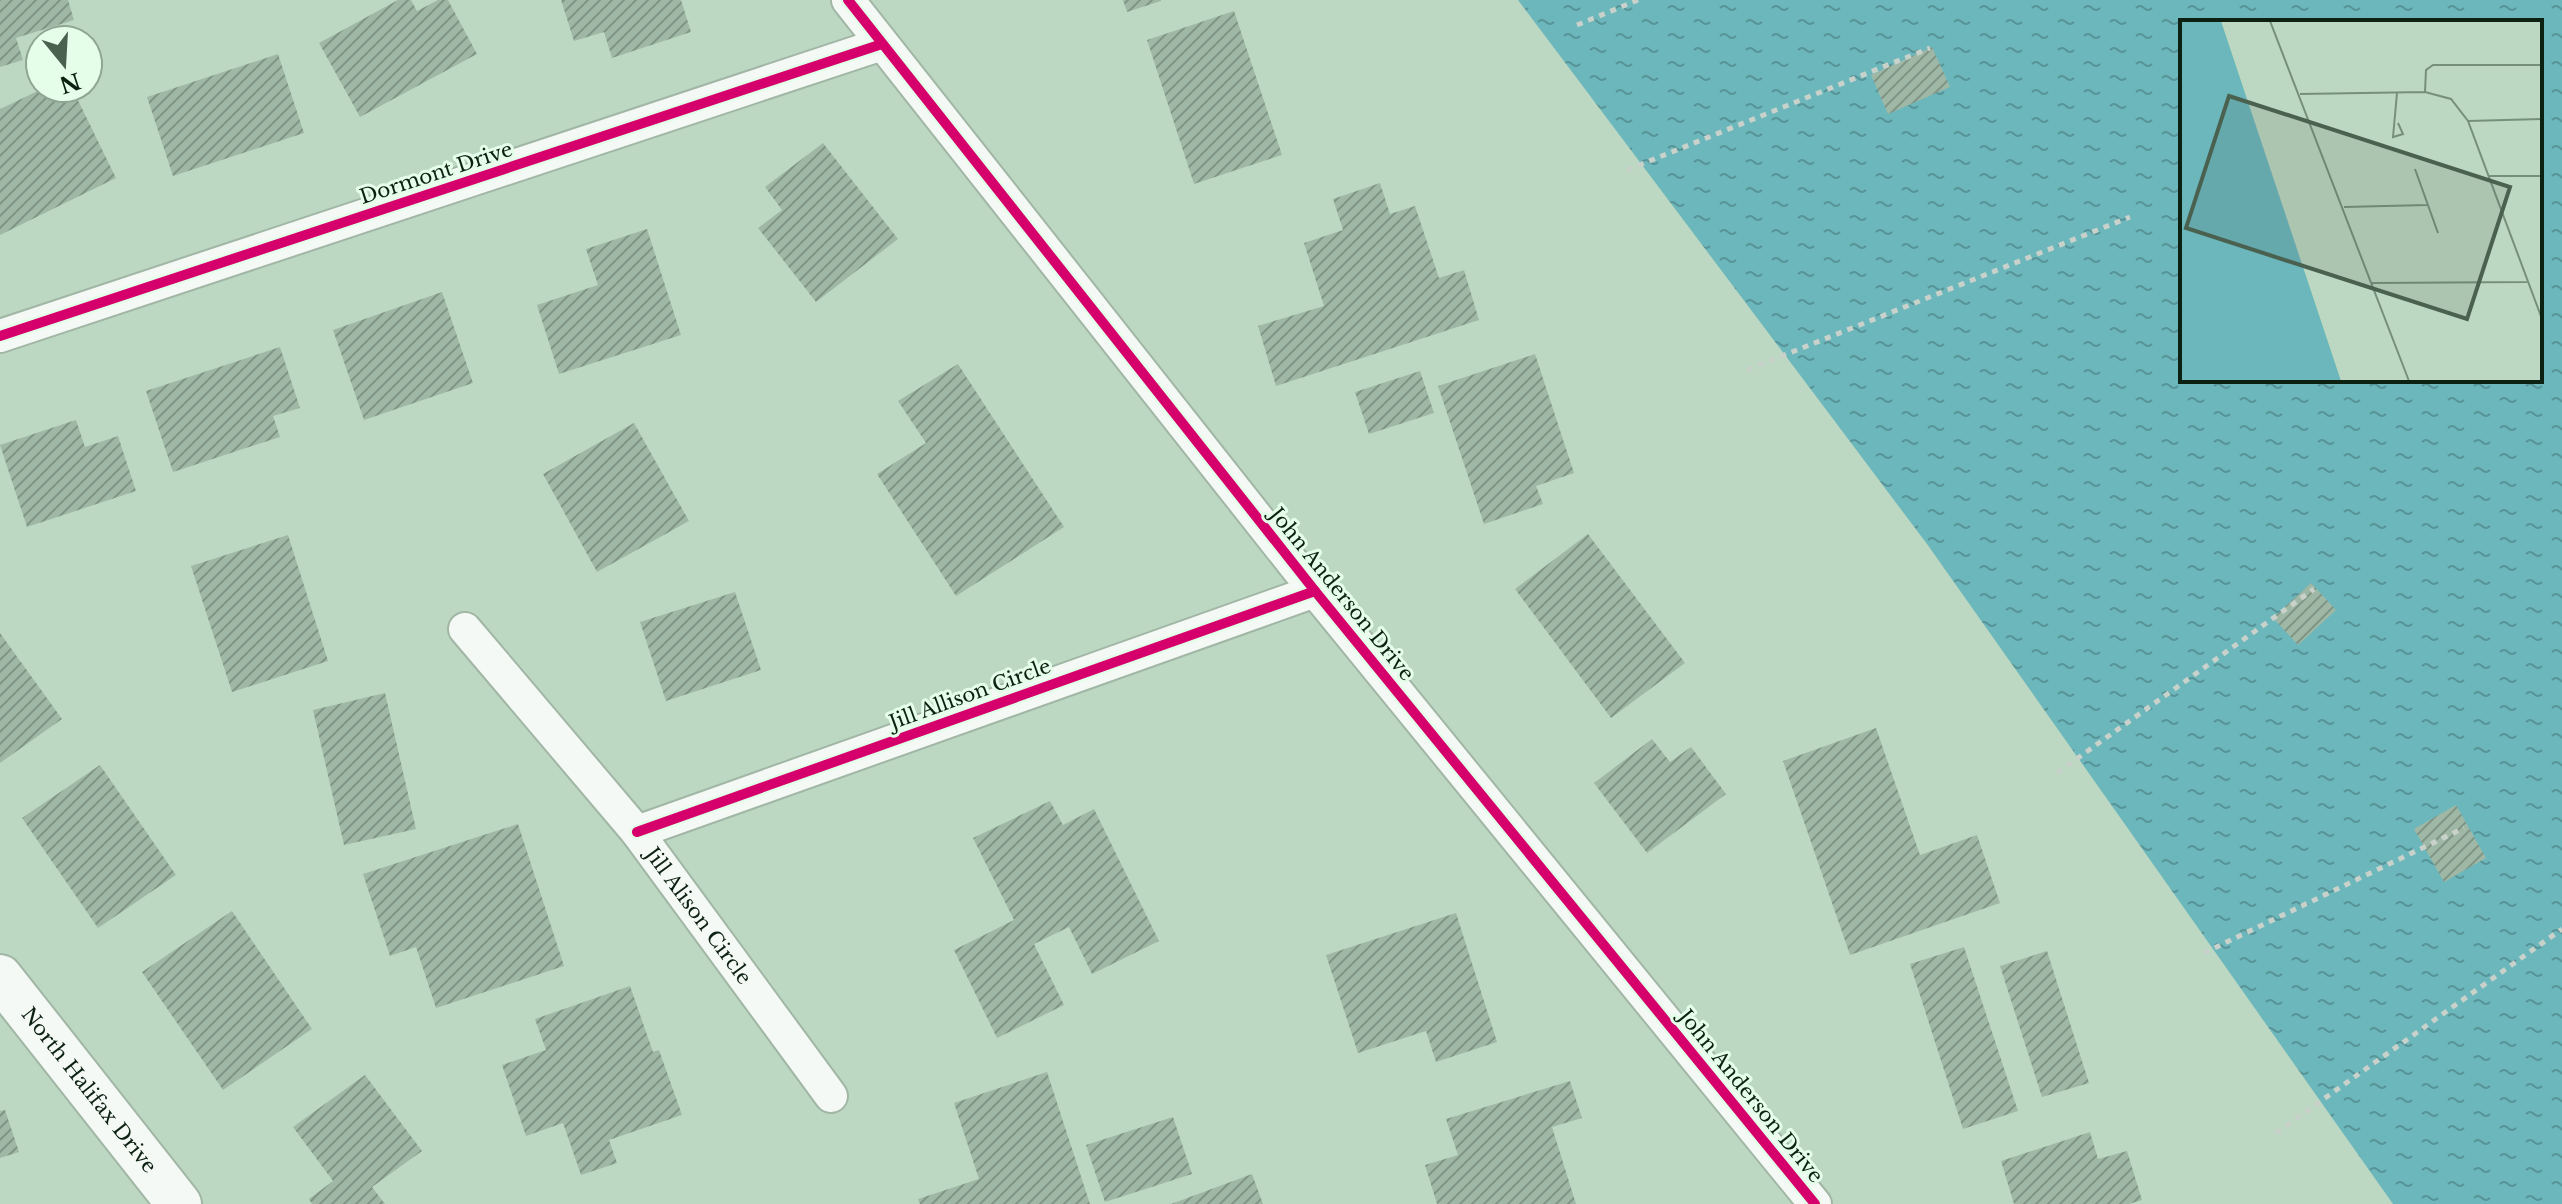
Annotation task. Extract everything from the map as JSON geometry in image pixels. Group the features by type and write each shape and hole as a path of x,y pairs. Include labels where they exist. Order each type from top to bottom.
{"street":[{"name":"John Anderson Drive","path":"848,0 1315,591 1815,1204"},
{"name":"Dormont Drive","path":"0,336 882,44"},
{"name":"Jill Allison Circle","path":"637,832 1315,591"},
{"name":"Jill Alison Circle","path":"465,629 637,832 831,1096"},
{"name":"North Halifax Drive","path":"0,977 179,1204"}],"path":[{"path":"1577,25 1638,0"},
{"path":"1627,170 1930,48"},
{"path":"1747,370 2130,217"},
{"path":"2057,773 2314,589"},
{"path":"2204,953 2464,828"},
{"path":"2276,1133 2562,929"}],"water":[{"path":"1518,0 2562,0 2562,1204 2393,1204 1927,544"}],"building":[{"path":"0,0 68,0 74,20 61,24 24,24 24,36 16,38 23,60 0,67"},
{"path":"398,0 411,0 417,11 438,0 448,0 477,54 360,117 319,43"},
{"path":"561,0 681,0 691,32 612,58 604,32 574,41"},
{"path":"1123,0 1161,0 1161,1 1127,12"},
{"path":"1234,11 1282,155 1194,184 1147,40"},
{"path":"1932,47 1950,87 1888,114 1871,75"},
{"path":"278,54 304,133 173,176 147,97"},
{"path":"24,98 24,104 80,104 116,178 0,235 0,109"},
{"path":"823,143 898,239 816,302 758,228 782,210 765,187"},
{"path":"1380,183 1390,214 1415,206 1439,278 1464,270 1479,320 1276,386 1258,326 1324,306 1304,243 1343,230 1333,199"},
{"path":"647,229 681,335 559,374 537,305 598,285 586,249"},
{"path":"442,292 473,383 364,420 333,330"},
{"path":"280,347 300,408 273,416 280,437 173,472 146,391"},
{"path":"1535,354 1574,473 1536,486 1543,504 1484,524 1438,386"},
{"path":"958,364 1064,527 956,596 877,474 926,443 898,401"},
{"path":"1420,371 1434,413 1369,434 1355,392"},
{"path":"76,420 85,447 118,436 136,491 27,527 0,445"},
{"path":"634,423 689,521 597,572 543,474"},
{"path":"1588,534 1685,663 1611,718 1515,589"},
{"path":"288,535 328,661 232,692 191,566"},
{"path":"2311,583 2336,610 2298,645 2273,618"},
{"path":"735,592 761,670 666,701 640,622"},
{"path":"0,633 62,719 0,763"},
{"path":"385,693 416,829 344,845 313,710"},
{"path":"1876,728 1920,855 1977,835 2000,903 1850,955 1783,761"},
{"path":"1652,739 1670,762 1691,747 1726,794 1647,853 1594,783"},
{"path":"100,765 176,875 98,928 22,818"},
{"path":"1050,801 1063,825 1094,809 1159,941 1092,974 1069,927 1034,944 1064,1005 997,1038 954,950 1014,920 973,838"},
{"path":"2456,805 2486,858 2444,882 2414,829"},
{"path":"518,824 564,966 436,1008 416,947 390,956 363,874"},
{"path":"232,911 312,1029 223,1090 142,972"},
{"path":"1456,913 1497,1042 1436,1062 1426,1031 1358,1053 1326,955"},
{"path":"1964,947 2018,1111 1963,1129 1910,964"},
{"path":"2047,951 2089,1083 2042,1097 2000,966"},
{"path":"630,986 653,1052 659,1050 682,1115 609,1140 617,1163 581,1175 563,1123 526,1136 502,1065 546,1050 535,1019"},
{"path":"1047,1072 1090,1204 920,1204 918,1199 979,1179 954,1103"},
{"path":"365,1075 422,1151 372,1187 385,1204 312,1204 309,1199 333,1181 293,1127"},
{"path":"1570,1081 1582,1118 1552,1127 1576,1204 1437,1204 1425,1165 1458,1155 1446,1119"},
{"path":"5,1110 19,1152 0,1158 0,1111"},
{"path":"1173,1117 1192,1174 1105,1202 1086,1145"},
{"path":"2090,1132 2098,1159 2127,1151 2142,1200 2129,1204 2014,1204 2001,1161"},
{"path":"1252,1174 1263,1204 1171,1204"}],"cycle path":[{"path":"848,0 1315,591 1815,1204"},
{"path":"0,336 882,44"},
{"path":"637,832 1315,591"}]}
